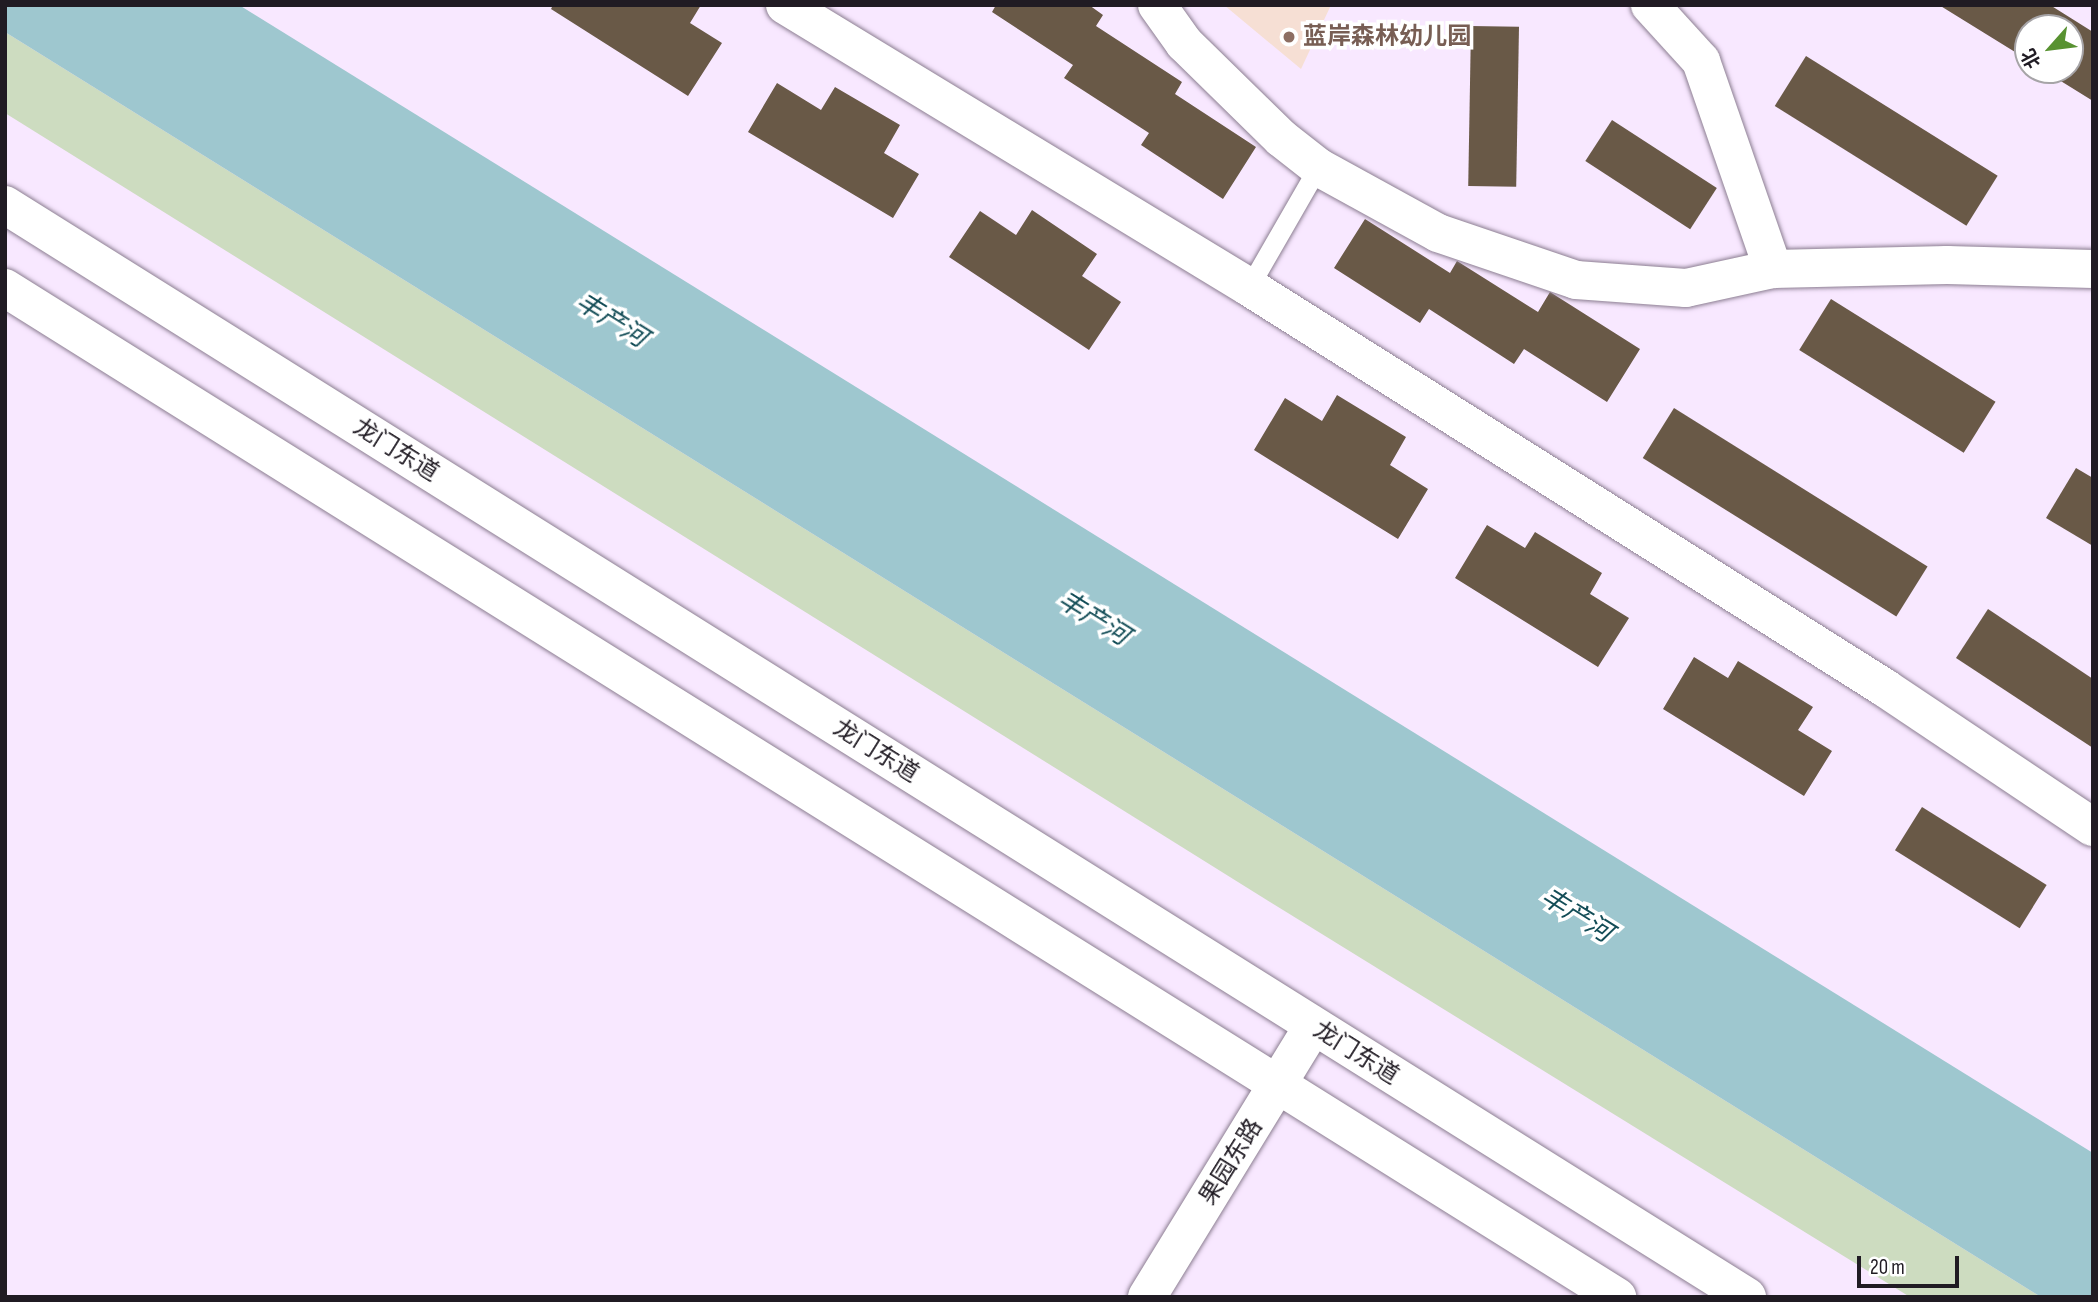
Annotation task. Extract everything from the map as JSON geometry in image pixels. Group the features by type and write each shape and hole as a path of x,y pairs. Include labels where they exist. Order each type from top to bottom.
{"main road":[{"path":"785,5 1249,287 1873,681 2093,827"},
{"path":"1157,5 1184,43 1280,138 1318,167 1438,233 1576,280 1686,288 1773,269 1947,265 2093,269"},
{"path":"1650,5 1701,61 1773,269"},
{"name":"龙门东道","path":"5,205 1747,1297"},
{"path":"5,288 1617,1297"},
{"name":"果园东路","path":"1169,1297 1322,1031"},
{"name":"果园东路","path":"1147,1297 1286,1090"}],"lane":[{"path":"1249,287 1318,167"}],"shaded area":[{"name":"蓝岸森林幼儿园","path":"1224,5 1331,5 1301,69"},
{"path":"5,32 2041,1297 1910,1297 1283,910 5,113"}],"water":[{"name":"丰产河","path":"5,5 239,5 2093,1153 2093,1297 2041,1297 5,32"}],"building":[{"path":"553,5 701,5 690,23 722,43 688,96 551,9"},
{"path":"996,5 1089,5 1103,15 1096,26 1182,82 1175,94 1256,147 1223,199 1141,145 1149,133 1064,78 1073,65 992,12"},
{"path":"1939,5 2050,5 2064,14 2014,14 2014,51"},
{"path":"1471,26 1519,27 1516,187 1468,186"},
{"path":"2084,26 2093,32 2093,101 2066,84 2084,84"},
{"path":"1806,56 1998,176 1966,226 1775,106"},
{"path":"777,83 821,110 835,87 900,125 884,153 919,174 893,218 748,132"},
{"path":"1612,120 1717,188 1690,229 1585,161"},
{"path":"1032,210 1097,254 1082,276 1121,302 1089,350 949,257 980,211 1016,235"},
{"path":"1365,219 1450,273 1457,261 1538,312 1550,292 1640,349 1607,402 1524,349 1514,364 1429,309 1420,323 1334,268"},
{"path":"1831,299 1996,402 1964,453 1799,350"},
{"path":"1337,395 1406,437 1390,465 1428,489 1398,539 1254,450 1285,398 1322,421"},
{"path":"1674,408 1928,566 1896,616 1643,458"},
{"path":"2076,468 2093,478 2093,546 2046,518"},
{"path":"1487,525 1525,548 1535,532 1602,573 1590,594 1629,618 1598,667 1455,578"},
{"path":"1988,609 2093,679 2093,748 1956,658"},
{"path":"1694,657 1728,678 1738,661 1813,707 1798,730 1832,751 1804,796 1663,709"},
{"path":"1922,807 2047,885 2020,928 1895,850"}],"place":[{"name":"蓝岸森林幼儿园","path":"1289,37"}]}
